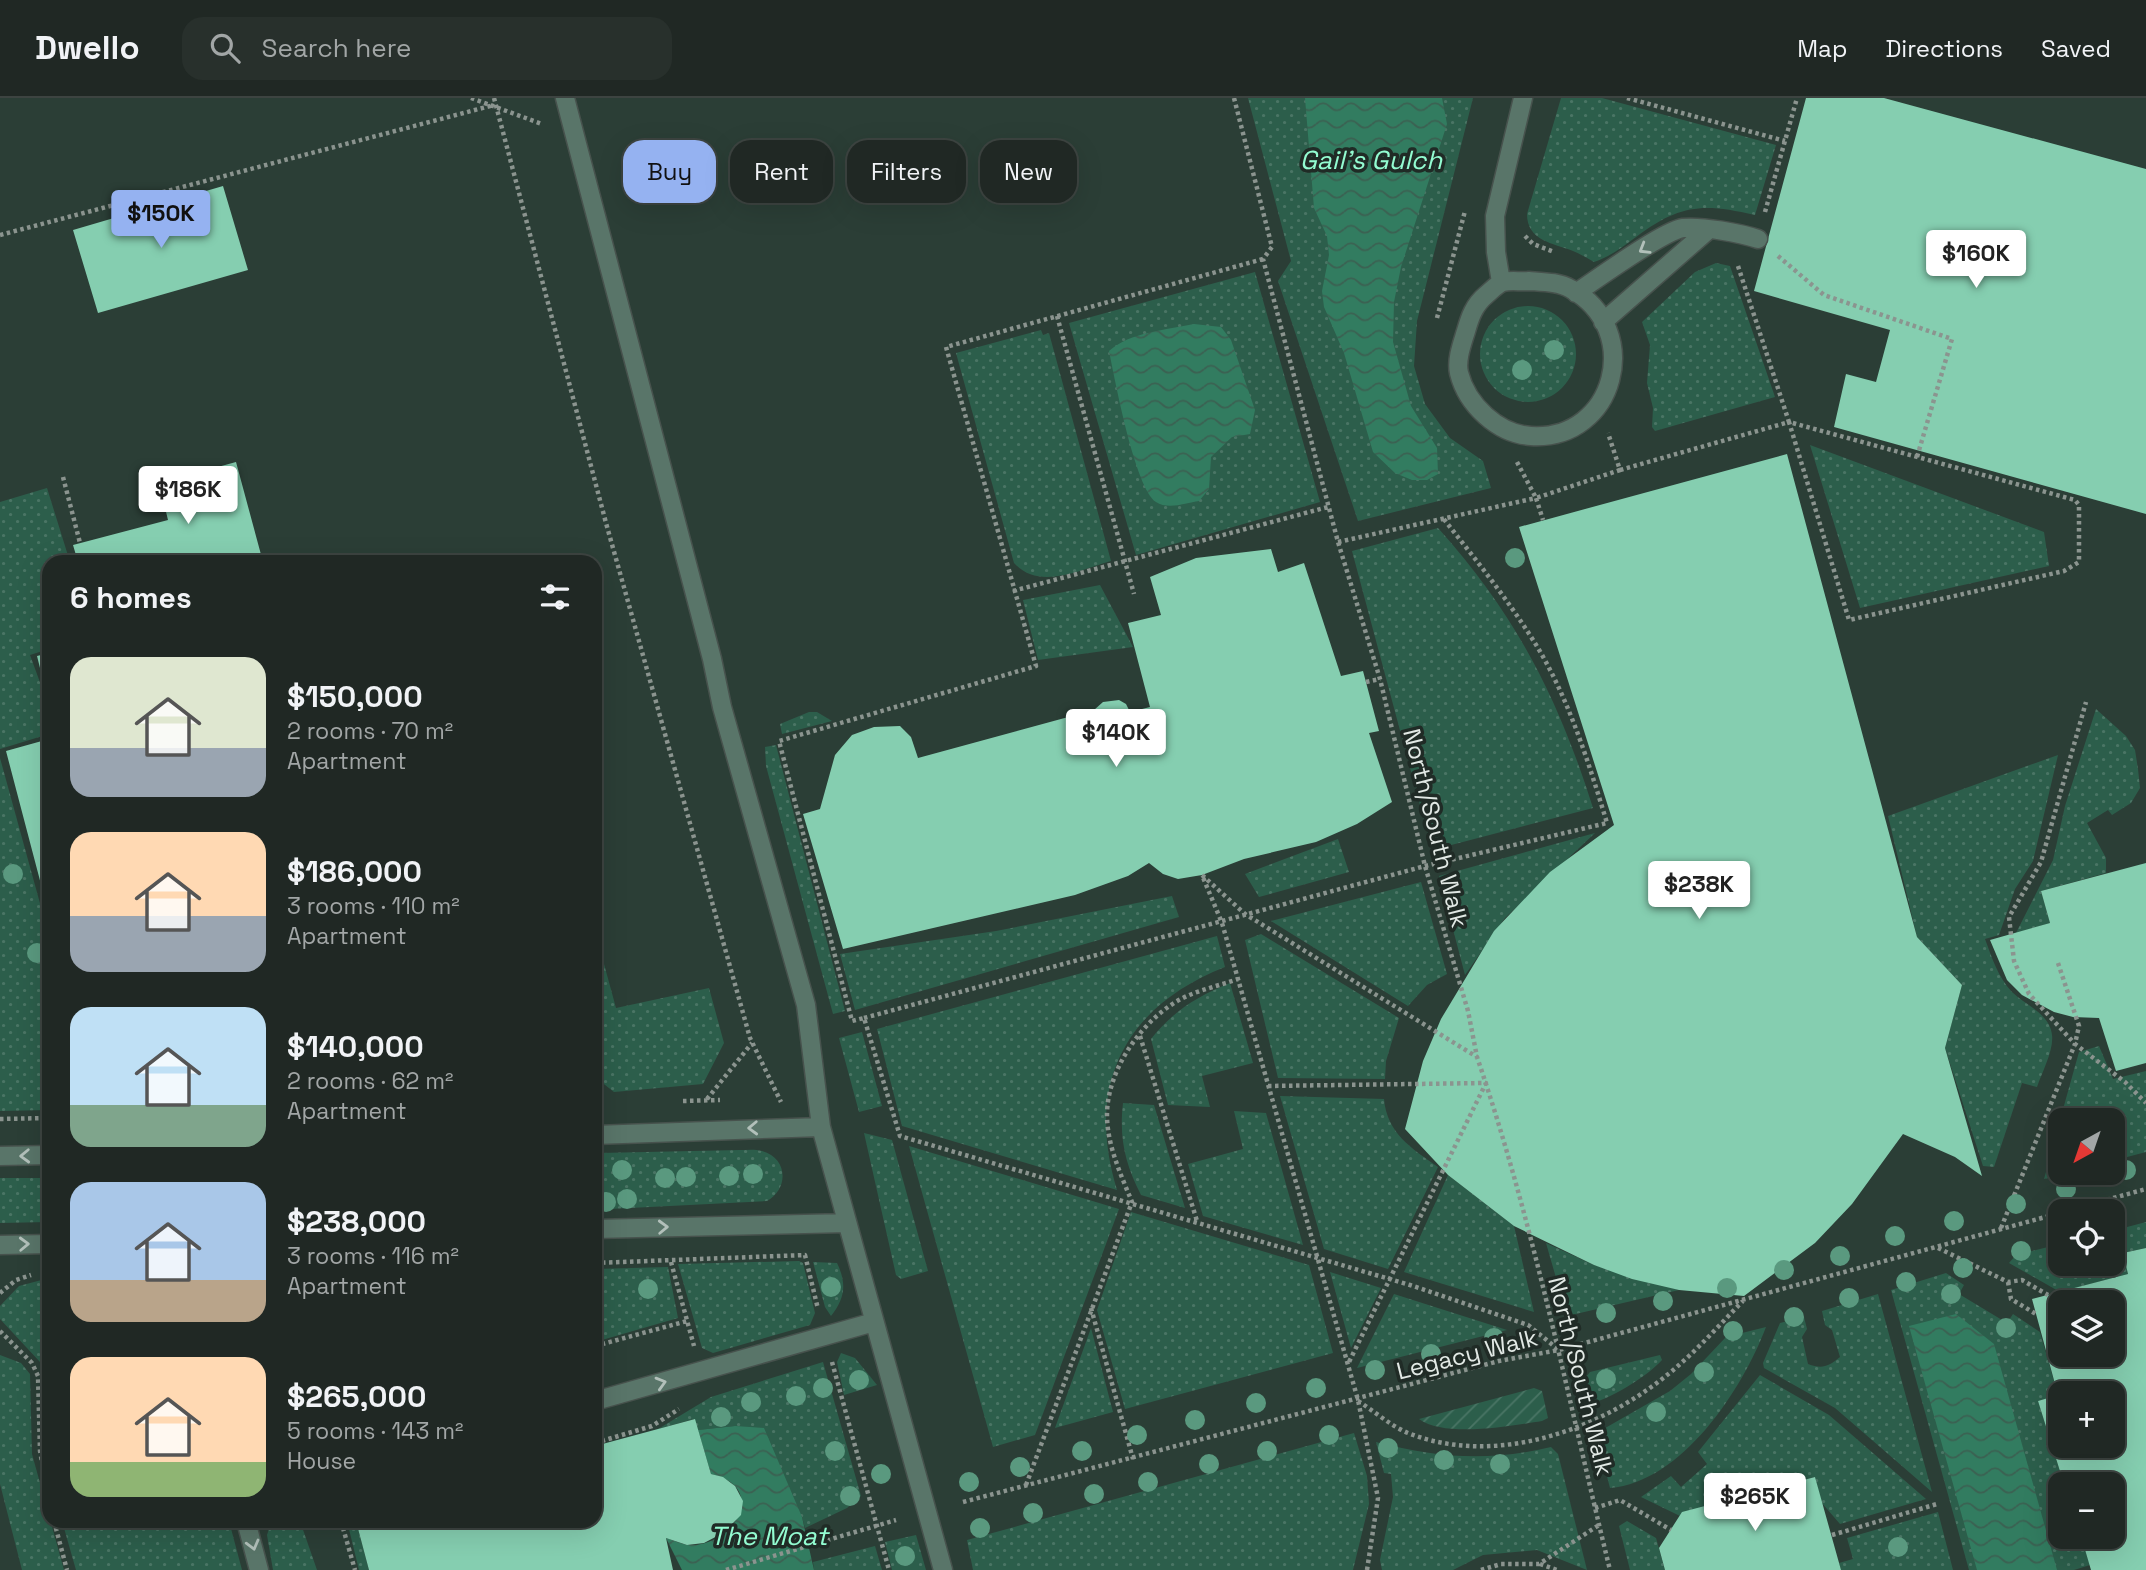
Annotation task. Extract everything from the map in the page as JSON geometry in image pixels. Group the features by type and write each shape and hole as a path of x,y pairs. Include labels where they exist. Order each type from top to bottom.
{"lane":[{"path":"565,98 712,659 722,707 806,1005 821,1127 943,1570"},
{"path":"1501,282 1496,252 1495,216 1523,98"},
{"path":"1576,293 1676,230 1685,228 1758,239"},
{"path":"1603,323 1707,231"},
{"path":"1501,282 1555,283 1576,293 1598,311 1611,334 1615,359 1610,385 1598,408 1579,424 1554,434 1530,436 1505,429 1484,415 1468,395 1458,371 1461,346 1476,304 1501,282"},
{"path":"602,1135 821,1127"},
{"path":"0,1156 42,1155"},
{"path":"602,1229 847,1223"},
{"path":"0,1245 42,1244"},
{"path":"602,1399 874,1322"},
{"path":"248,1528 259,1570"}],"path":[{"path":"471,98 542,124"},
{"path":"494,98 606,523 752,1043 783,1107"},
{"name":"North/South Walk","path":"1234,98 1272,247 1263,259 1328,507 1380,679 1425,866 1468,1011 1477,1057 1559,1350 1575,1429 1610,1570"},
{"path":"1627,98 1785,141"},
{"path":"1797,98 1758,239 1825,295 1952,339 1917,457"},
{"path":"0,235 494,105"},
{"path":"1435,326 1466,206"},
{"path":"1522,230 1533,244 1558,254"},
{"path":"1263,259 946,347 1036,666 779,741 852,1021 1425,866 1606,823 1589,764 1554,677 1506,599 1443,518"},
{"path":"1338,542 1536,498 1620,470 1789,422 2075,500 2079,516 2079,562 2064,571 1849,620 1789,422 1738,264 1734,260"},
{"path":"1057,316 1134,594"},
{"path":"1598,432 1606,425 1620,470"},
{"path":"1507,456 1517,462 1536,498 1543,520"},
{"path":"1517,462 1531,460"},
{"path":"63,477 80,543"},
{"path":"1013,591 1328,507"},
{"path":"1366,682 1380,679"},
{"path":"2086,702 2040,862 2009,917 2014,961 2029,994 2075,1044 2125,1082 2146,1103"},
{"path":"805,842 812,841"},
{"path":"1367,1570 1378,1498 1358,1400 1222,923 1202,875 1245,914 1477,1057"},
{"path":"2001,1228 2075,1044 2079,1026 2058,963"},
{"path":"1026,1486 1132,1202 1114,1156 1107,1115 1120,1063 1153,1017 1185,997 1238,979"},
{"path":"863,1018 900,1136 1391,1279 1528,1325 1559,1350"},
{"path":"1140,1035 1197,1221"},
{"path":"707,1099 752,1043"},
{"path":"1268,1086 1486,1083 1348,1364"},
{"path":"0,1119 42,1118"},
{"path":"2110,1199 2146,1189"},
{"name":"Legacy Walk","path":"962,1502 1499,1361 1559,1350 2048,1216"},
{"path":"1937,1247 2008,1282 2022,1280 2048,1295"},
{"path":"602,1263 805,1255 821,1320"},
{"path":"671,1262 696,1357"},
{"path":"0,1293 16,1280 35,1274"},
{"path":"2008,1282 2011,1299 2036,1314"},
{"path":"1358,1400 1407,1433 1469,1447 1509,1444 1575,1429 1608,1413 1678,1366 1744,1301"},
{"path":"1091,1308 1133,1459"},
{"path":"602,1344 687,1321"},
{"path":"0,1331 32,1363 38,1376 42,1462"},
{"path":"830,1356 888,1570"},
{"path":"1595,1508 1620,1500 1671,1530"},
{"path":"1832,1535 1937,1504"},
{"path":"726,1570 896,1520"},
{"path":"1539,1564 1599,1525"},
{"path":"56,1528 67,1570"},
{"path":"343,1528 355,1570"},
{"path":"1481,1570 1502,1564 1539,1564 1557,1570"}],"shaded area":[{"path":"0,98 2146,98 2146,1570 0,1570"},
{"path":"1248,98 1473,98 1417,321 1414,366 1425,404 1450,438 1483,461 1491,488 1358,521 1278,281 1291,261"},
{"path":"1561,98 1602,98 1776,145 1755,215 1706,208 1679,212 1594,262 1542,240 1531,230 1527,214"},
{"path":"1716,263 1730,266 1775,397 1655,431 1652,427 1653,408 1647,383 1650,345 1642,322 1695,272"},
{"path":"1255,272 1320,502 1136,555 1069,323"},
{"path":"1528,306 1546,309 1562,320 1573,336 1576,354 1573,372 1562,388 1546,399 1528,402 1510,399 1494,388 1483,372 1480,354 1483,336 1494,320 1510,309"},
{"path":"1041,330 1043,335 1049,333 1111,561 1073,573 1047,577 1035,576 1014,563 956,353"},
{"path":"1810,445 2044,532 2049,566 1860,608"},
{"path":"47,488 68,555 42,555 42,651 30,655 42,688 42,736 0,749 0,502"},
{"path":"1438,528 1490,593 1532,659 1565,730 1593,808 1432,850 1352,551"},
{"path":"1100,585 1133,647 1038,660 1023,600"},
{"path":"2096,709 2126,736 2135,750 2140,788 2131,803 2112,815 2108,810 2087,823 2106,858 2106,873 2041,891 2050,923 2016,933 2053,860 2065,806"},
{"path":"809,712 817,712 832,721 782,734 780,724"},
{"path":"776,745 845,1011 833,1014 766,766 765,747"},
{"path":"2058,755 2033,861 2015,889 1999,935 1985,939 2007,986 2047,1021 2052,1035 2051,1047 2037,1087 2022,1083 1994,1167 1983,1166 1945,1048 1962,985 1917,937 1888,816"},
{"path":"0,758 42,911 42,1110 0,1111"},
{"path":"1595,833 1505,918 1465,975 1439,876"},
{"path":"1338,839 1349,872 1259,897 1245,874"},
{"path":"1421,882 1447,974 1427,985 1408,1006 1271,921"},
{"path":"1172,896 1179,917 855,1010 840,954 996,931"},
{"path":"1261,934 1399,1018 1386,1061 1385,1079 1278,1078 1245,940"},
{"path":"1217,936 1225,967 1190,984 1161,1004 1138,1027 1121,1054 1110,1084 1106,1116 1108,1152 1117,1190 902,1126 877,1029"},
{"path":"602,957 616,1008 709,988 724,1043 703,1084 614,1092 602,1083"},
{"path":"1230,983 1253,1063 1202,1076 1210,1107 1168,1105 1151,1039 1168,1020 1187,1005"},
{"path":"862,1032 882,1106 859,1112 839,1038"},
{"path":"2099,1046 2113,1079 2146,1071 2146,1152 2125,1158 2125,1108 2063,1108 2079,1052"},
{"path":"1280,1096 1384,1099 1390,1121 1402,1139 1438,1167 1388,1269 1324,1249"},
{"path":"1123,1103 1154,1105 1185,1208 1141,1195 1124,1150"},
{"path":"1234,1111 1266,1113 1303,1245 1203,1216 1188,1164 1243,1149"},
{"path":"864,1133 892,1140 928,1271 901,1279 896,1275"},
{"path":"909,1146 1119,1209 1035,1435 993,1447"},
{"path":"762,1151 777,1160 781,1167 782,1182 774,1196 767,1201 610,1209 602,1206 602,1153"},
{"path":"1448,1175 1514,1226 1534,1312 1404,1272"},
{"path":"0,1178 42,1178 42,1222 0,1223"},
{"path":"1131,1212 1309,1265 1333,1353 1125,1409 1097,1310"},
{"path":"2146,1222 2146,1248 2125,1253 2125,1228"},
{"path":"1546,1243 1594,1265 1679,1290 1567,1316"},
{"path":"2048,1247 2048,1276 2120,1276 2068,1290 2056,1290 2009,1263 2016,1255"},
{"path":"813,1262 837,1263 840,1271 842,1297 831,1316 825,1307"},
{"path":"803,1263 815,1313 810,1325 713,1353 702,1348 678,1264"},
{"path":"668,1267 678,1318 602,1340 602,1269"},
{"path":"1330,1272 1381,1288 1351,1348"},
{"path":"1946,1273 1964,1285 1959,1294 2007,1323 2013,1314 2040,1332 2054,1381 2048,1381 2048,1398 2038,1401 2048,1433 2048,1458 2056,1458 2060,1472 2048,1472 2048,1549 2085,1549 2090,1565 2074,1570 1969,1570 1891,1290"},
{"path":"42,1280 42,1387 40,1362 0,1319 0,1306 19,1286"},
{"path":"1394,1294 1507,1330 1357,1368"},
{"path":"1878,1294 1932,1492 1835,1408 1764,1368 1763,1363 1780,1323 1804,1317 1807,1329 1802,1337 1808,1364 1821,1367 1832,1363 1840,1357 1832,1330 1825,1325 1822,1311"},
{"path":"1766,1327 1742,1378 1706,1429 1685,1451 1661,1469 1636,1482 1610,1488 1597,1438 1600,1431 1670,1391 1691,1374 1726,1337"},
{"path":"1091,1328 1113,1412 1055,1428"},
{"path":"841,1353 855,1358 877,1385 844,1395 837,1362"},
{"path":"0,1355 21,1363 30,1374 32,1454 42,1490 42,1528 52,1528 64,1570 22,1570 0,1484"},
{"path":"1660,1355 1662,1360 1638,1380 1616,1393 1588,1403 1583,1381 1590,1372"},
{"path":"823,1362 861,1496 847,1508 805,1528 802,1517 735,1426 698,1430 694,1419 658,1429 711,1397"},
{"path":"1760,1375 1829,1415 1926,1499 1840,1524 1821,1502 1815,1477 1680,1516 1641,1497 1671,1476 1681,1487 1707,1464 1698,1452"},
{"path":"1534,1388 1542,1391 1548,1418 1542,1421 1496,1428 1461,1429 1430,1425 1419,1419"},
{"path":"1354,1433 1367,1476 1369,1504 1353,1570 973,1570 967,1540"},
{"path":"1376,1442 1421,1452 1463,1456 1506,1455 1551,1447 1558,1454 1587,1570 1537,1550 1483,1555 1453,1570 1382,1570 1380,1560 1393,1497 1391,1474 1384,1473"},
{"path":"1938,1512 1953,1570 1841,1570 1839,1563 1853,1559 1847,1538"},
{"path":"1627,1521 1656,1538 1665,1570 1630,1570 1619,1526"},
{"path":"64,1528 231,1528 242,1570 76,1570"},
{"path":"269,1528 302,1528 317,1570 273,1570 267,1535"},
{"path":"349,1528 358,1528 369,1570 359,1570"},
{"path":"916,1535 926,1570 892,1570 885,1542"},
{"path":"875,1546 882,1570 814,1570 813,1562"}],"water":[{"name":"Gail's Gulch","path":"1305,98 1442,98 1447,124 1401,267 1394,302 1393,342 1411,406 1437,448 1438,474 1427,480 1412,480 1395,473 1373,452 1344,353 1324,307 1322,291 1329,255 1327,236 1314,208"},
{"path":"1194,324 1221,327 1231,340 1255,410 1250,434 1232,437 1211,457 1209,489 1199,501 1166,506 1156,502 1148,493 1133,456 1109,351 1138,336"},
{"path":"1956,1314 1994,1344 2048,1538 2048,1549 2051,1549 2057,1570 1977,1570 1909,1326"},
{"name":"The Moat","path":"735,1426 764,1428 802,1517 814,1570 682,1570 666,1538 688,1545 704,1543 719,1537 730,1528 738,1516 742,1503 739,1491 729,1481 711,1474 698,1430"}],"building":[{"path":"1806,98 1884,98 2146,169 2146,514 1834,427 1846,374 1876,382 1890,330 1754,291"},
{"path":"223,186 248,270 98,313 73,230"},
{"path":"1787,454 1917,937 1962,985 1945,1048 1982,1176 1955,1157 1903,1134 1852,1204 1815,1243 1744,1296 1679,1290 1632,1279 1594,1265 1514,1226 1448,1175 1405,1129 1423,1061 1441,1019 1494,931 1550,872 1614,825 1519,527"},
{"path":"236,462 261,555 76,555 73,545 168,520 159,483"},
{"path":"1271,549 1278,572 1304,563 1341,676 1363,671 1379,731 1369,733 1392,802 1357,824 1316,842 1244,859 1202,875 1178,879 1163,874 1149,863 1128,876 1075,895 843,949 803,814 820,809 835,755 852,735 874,727 900,726 911,737 918,758 1094,710 1103,702 1119,700 1126,704 1130,712 1150,707 1128,623 1161,615 1150,577 1196,558"},
{"path":"42,655 42,673 41,672 37,656"},
{"path":"42,741 42,888 6,751"},
{"path":"2146,863 2146,1063 2116,1071 2099,1018 2073,1017 2054,1012 2022,995 2007,980 1990,940 2050,923 2041,891"},
{"path":"2146,1248 2146,1570 2091,1570 2085,1549 2125,1549 2125,1472 2060,1472 2056,1458 2125,1458 2125,1381 2054,1381 2050,1367 2125,1367 2125,1290 2067,1290 2128,1274 2125,1253"},
{"path":"2048,1295 2048,1358 2032,1299"},
{"path":"2048,1398 2048,1433 2038,1401"},
{"path":"695,1419 711,1474 723,1477 735,1486 743,1501 741,1515 723,1533 704,1543 687,1545 666,1538 673,1570 369,1570 358,1528 602,1528 602,1444"},
{"path":"1815,1477 1841,1570 1665,1570 1659,1548 1682,1512"}]}
